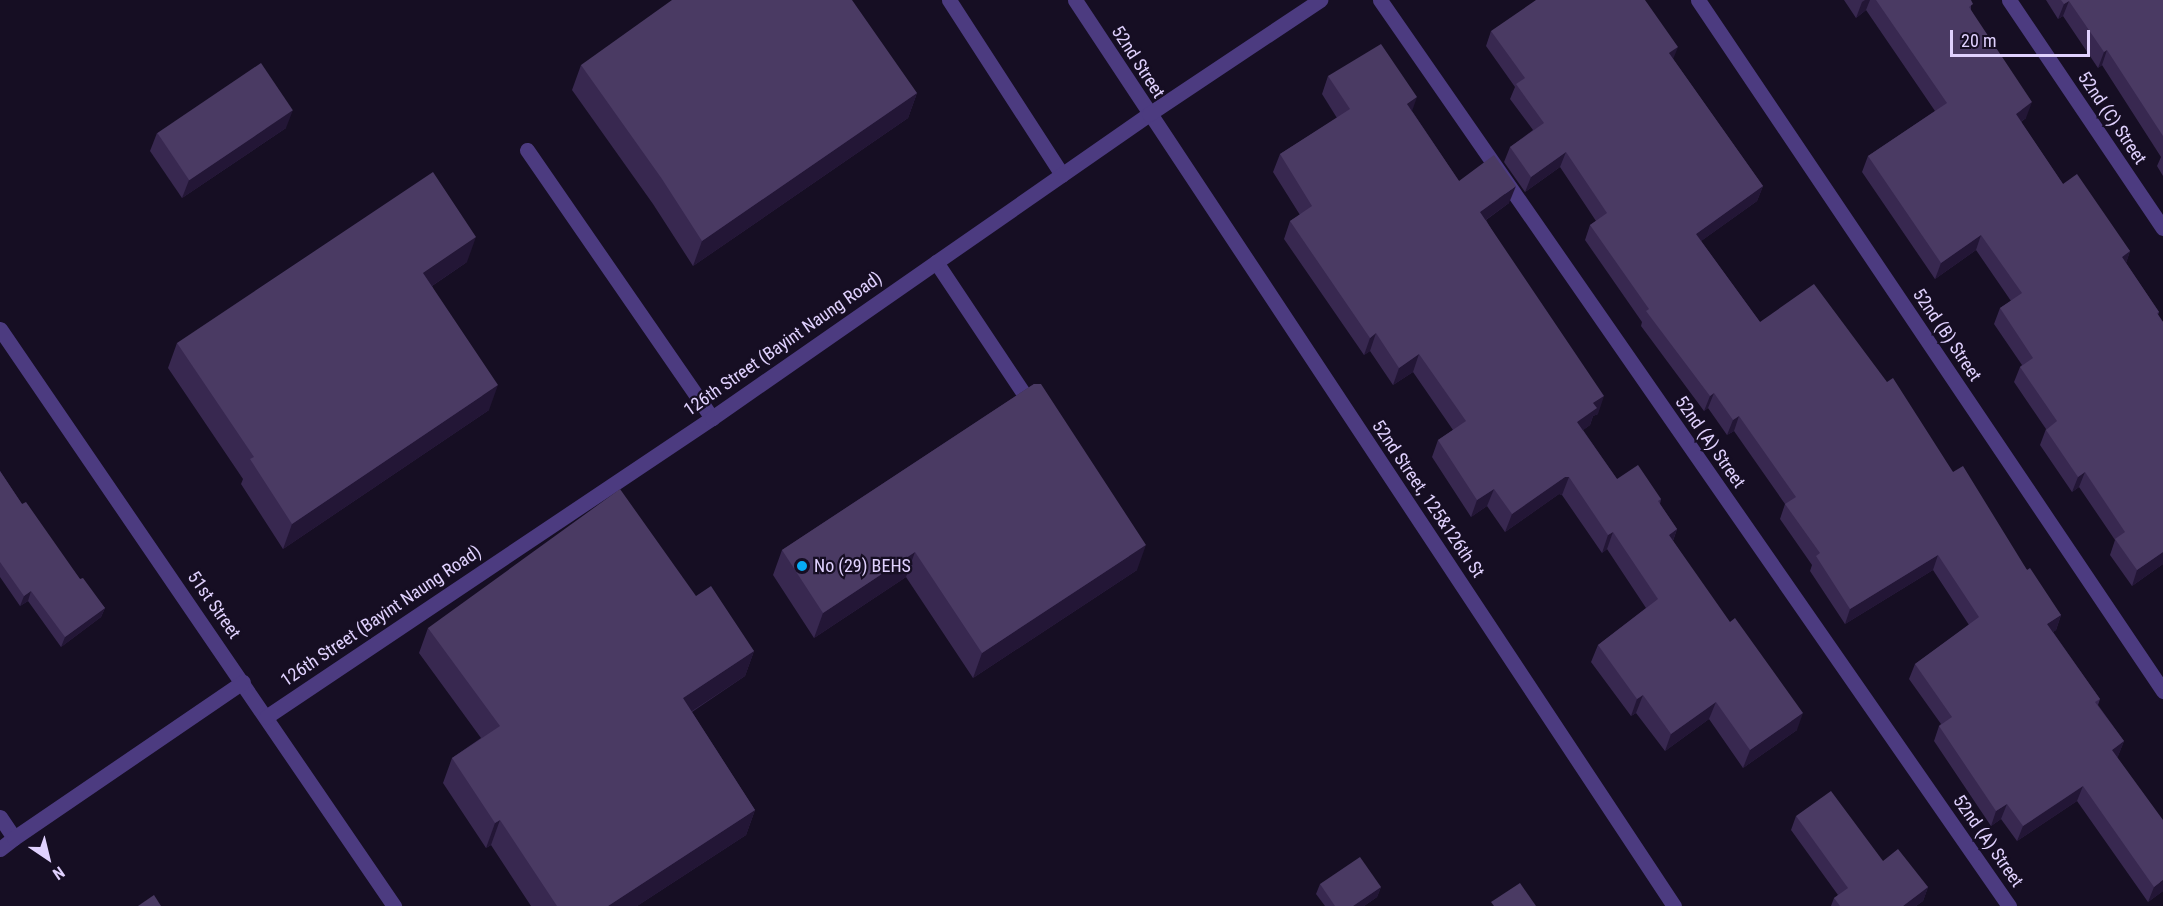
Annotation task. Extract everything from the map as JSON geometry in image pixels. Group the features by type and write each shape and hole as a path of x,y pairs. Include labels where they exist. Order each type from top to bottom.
{"street":[{"path":"949,0 1062,175"},
{"name":"52nd Street","path":"1075,0 1149,114"},
{"name":"126th Street (Bayint Naung Road)","path":"266,717 712,418 1149,114 1320,0"},
{"name":"52nd (A) Street","path":"1380,0 2009,906"},
{"name":"52nd (B) Street","path":"1698,0 2163,692"},
{"name":"52nd (C) Street","path":"2009,0 2163,228"},
{"name":"52nd Street, 125&126th St","path":"1149,114 1674,906"},
{"path":"526,150 712,418"},
{"path":"936,262 1028,400"},
{"name":"51st Street","path":"0,329 394,906"},
{"path":"0,849 243,682"},
{"path":"0,817 14,838"}],"building":[{"path":"672,0 852,0 917,93 702,241 662,179 581,65"},
{"path":"1536,0 1645,0 1678,47 1669,53 1763,186 1696,234 1760,322 1814,284 1887,382 1893,378 1953,472 1963,466 2027,570 2030,568 2061,615 2047,624 2100,699 2095,702 2124,741 2112,750 2163,820 2163,880 2154,887 2083,786 2023,826 2007,804 1996,811 1939,726 1952,717 1915,664 1979,617 1938,555 1850,609 1816,556 1820,553 1785,504 1796,497 1739,416 1733,420 1714,393 1710,396 1646,311 1649,309 1590,225 1607,213 1566,152 1531,177 1510,147 1544,123 1516,84 1525,78 1491,31"},
{"path":"1876,0 1971,0 1973,4 1969,7 2032,102 2016,114 2063,184 2077,174 2130,251 2122,257 2159,312 2157,313 2163,322 2163,552 2137,570 2115,539 2125,532 2085,472 2078,477 2046,430 2057,421 2020,367 2033,358 2000,308 2022,293 1981,235 1941,263 1868,156 1947,103"},
{"path":"2061,0 2163,0 2163,136 2107,50 2104,52 2069,1 2064,4"},
{"path":"1381,44 1417,97 1407,104 1459,181 1494,155 1516,186 1480,212 1604,396 1593,403 1597,408 1577,422 1617,479 1638,465 1661,499 1658,501 1677,529 1669,535 1730,622 1735,618 1803,713 1750,750 1716,702 1671,734 1643,695 1637,699 1598,645 1658,599 1613,532 1608,535 1569,477 1565,477 1512,514 1494,489 1477,500 1438,440 1466,421 1419,354 1399,368 1376,333 1370,338 1290,221 1312,206 1280,154 1350,109 1328,76"},
{"path":"261,63 293,110 189,180 157,133"},
{"path":"433,172 476,237 423,273 498,385 292,524 250,459 254,457 177,343"},
{"path":"1034,384 1041,384 1146,545 982,653 915,552 823,613 782,550"},
{"path":"0,471 22,504 26,502 80,579 83,578 105,608 65,637 31,591 24,596 0,562"},
{"path":"620,489 696,596 711,586 754,651 683,698 755,810 608,906 557,906 500,820 495,823 452,758 500,726 428,628"},
{"path":"1831,791 1883,861 1898,849 1928,887 1903,906 1840,906 1834,898 1848,888 1796,816"},
{"path":"1360,857 1381,887 1353,906 1335,906 1320,884"},
{"path":"1520,883 1536,906 1494,906 1491,902"},
{"path":"154,895 161,906 138,906"}],"place":[{"name":"No (29) BEHS","path":"802,566"}]}
